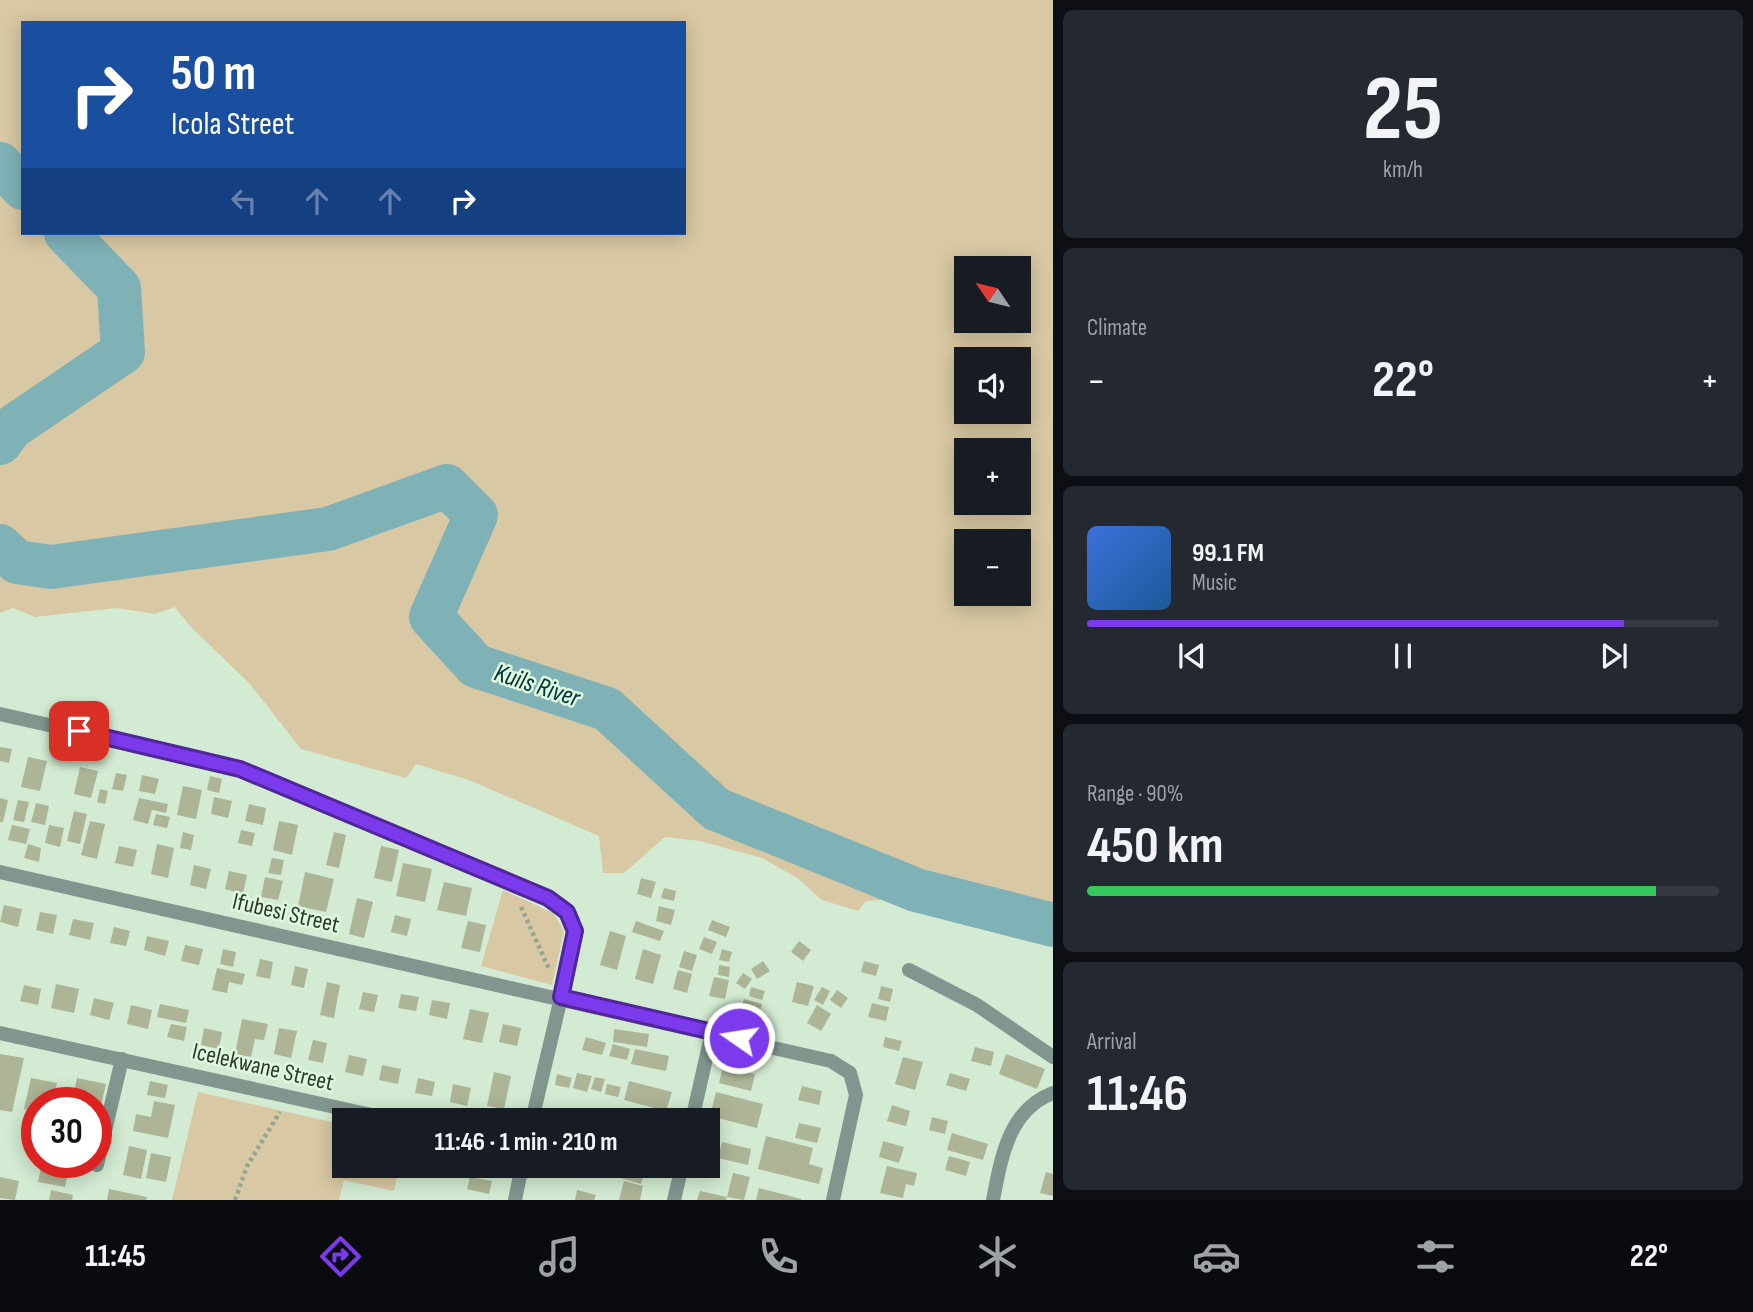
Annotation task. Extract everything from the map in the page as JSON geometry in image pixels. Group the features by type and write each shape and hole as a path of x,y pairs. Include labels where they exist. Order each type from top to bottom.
{"street":[{"path":"0,714 240,769 507,878 558,904 573,921 574,943 535,1108"},
{"name":"Ifubesi Street","path":"0,872 563,991 831,1061 849,1073 856,1094 833,1200"},
{"path":"909,971 977,1005 1053,1057"},
{"path":"695,1108 712,1032"},
{"name":"Icelekwane Street","path":"0,1034 340,1108"},
{"path":"112,1101 122,1059"},
{"path":"993,1200 1004,1145 1025,1111 1053,1093"},
{"path":"515,1200 520,1178"},
{"path":"674,1200 679,1178"}],"path":[{"path":"507,878 543,960 563,991"},
{"path":"235,1200 257,1147 291,1097"}],"shaded area":[{"path":"0,0 1053,0 1053,940 964,917 886,889 880,900 866,901 858,911 822,900 797,878 762,858 700,841 665,837 624,873 603,873 599,836 469,780 416,764 406,778 301,749 250,684 190,626 175,607 155,614 117,608 35,617 13,608 0,613"},
{"path":"503,890 553,913 564,931 552,985 481,966"},
{"path":"198,1092 332,1122 332,1178 397,1178 394,1191 344,1180 339,1200 172,1200"}],"building":[{"path":"0,747 12,749 9,763 0,761"},
{"path":"28,757 47,761 40,791 21,787"},
{"path":"80,767 98,771 91,798 74,794"},
{"path":"116,773 127,775 123,791 112,789"},
{"path":"142,775 159,779 155,794 139,791"},
{"path":"210,776 222,779 219,793 207,790"},
{"path":"183,786 202,790 196,819 177,815"},
{"path":"100,789 108,791 105,804 97,802"},
{"path":"214,797 232,801 228,818 211,814"},
{"path":"0,798 8,800 3,822 0,822"},
{"path":"139,798 168,804 166,813 152,810 148,824 133,820"},
{"path":"18,800 29,802 24,822 13,820"},
{"path":"36,803 49,806 45,825 31,822"},
{"path":"249,804 266,808 263,825 245,821"},
{"path":"74,811 87,814 80,844 67,841"},
{"path":"156,814 170,817 167,828 153,825"},
{"path":"90,821 105,824 97,859 81,855"},
{"path":"279,821 298,825 292,855 273,850"},
{"path":"12,825 30,829 26,844 8,840"},
{"path":"49,825 64,828 60,847 45,843"},
{"path":"241,830 255,833 252,846 238,843"},
{"path":"183,832 194,835 191,850 180,848"},
{"path":"334,832 346,835 339,868 326,865"},
{"path":"28,844 41,848 39,862 24,858"},
{"path":"157,844 174,848 168,878 151,874"},
{"path":"119,846 137,850 133,867 115,863"},
{"path":"381,846 399,850 392,882 374,878"},
{"path":"272,858 284,860 281,875 268,873"},
{"path":"403,863 432,869 425,902 396,896"},
{"path":"194,865 211,869 206,889 190,885"},
{"path":"229,871 247,875 243,894 225,889"},
{"path":"305,872 334,879 326,912 298,906"},
{"path":"265,877 283,881 278,900 261,897"},
{"path":"641,878 656,882 651,898 637,894"},
{"path":"444,882 472,888 466,916 437,910"},
{"path":"664,888 676,891 674,901 661,898"},
{"path":"357,898 373,902 364,938 349,934"},
{"path":"259,901 272,904 269,916 256,914"},
{"path":"4,905 22,909 18,927 0,922"},
{"path":"659,906 675,910 671,925 656,921"},
{"path":"40,912 57,915 53,934 36,930"},
{"path":"395,915 411,919 407,936 391,932"},
{"path":"73,919 94,923 90,940 69,935"},
{"path":"712,920 730,927 726,937 708,930"},
{"path":"468,921 486,925 480,952 461,948"},
{"path":"636,921 664,931 660,941 632,932"},
{"path":"114,927 130,931 126,946 110,943"},
{"path":"610,931 626,936 617,970 600,965"},
{"path":"147,936 169,941 165,956 144,950"},
{"path":"704,937 717,942 712,954 699,949"},
{"path":"799,941 811,950 803,961 791,952"},
{"path":"185,945 203,949 199,965 181,961"},
{"path":"223,949 236,952 233,967 220,964"},
{"path":"643,949 661,955 653,984 635,979"},
{"path":"722,949 732,952 729,962 719,960"},
{"path":"684,951 697,955 692,971 679,967"},
{"path":"260,959 273,962 270,979 256,976"},
{"path":"763,961 770,971 757,979 751,969"},
{"path":"864,961 879,965 876,976 861,972"},
{"path":"719,965 730,967 729,977 718,975"},
{"path":"295,966 308,969 304,988 291,985"},
{"path":"217,968 245,974 242,985 229,982 227,993 212,990"},
{"path":"678,970 692,974 687,993 673,989"},
{"path":"743,973 752,979 745,989 736,983"},
{"path":"714,977 729,980 725,999 709,996"},
{"path":"327,982 340,985 334,1018 320,1015"},
{"path":"797,982 814,986 808,1006 792,1002"},
{"path":"56,984 79,989 74,1013 51,1008"},
{"path":"24,985 41,989 38,1005 20,1001"},
{"path":"881,986 893,989 890,1002 878,999"},
{"path":"751,987 765,991 762,1000 749,996"},
{"path":"822,987 830,991 823,1005 814,1000"},
{"path":"837,990 848,998 841,1008 830,1000"},
{"path":"363,992 378,995 374,1012 359,1009"},
{"path":"401,994 419,997 416,1011 398,1008"},
{"path":"94,998 114,1003 109,1020 90,1015"},
{"path":"744,999 762,1004 758,1019 740,1015"},
{"path":"432,1000 450,1003 447,1019 429,1015"},
{"path":"872,1003 889,1007 886,1021 868,1017"},
{"path":"160,1004 189,1010 186,1023 157,1017"},
{"path":"131,1005 152,1010 148,1029 127,1024"},
{"path":"817,1005 831,1014 821,1031 807,1023"},
{"path":"470,1009 489,1013 482,1043 463,1039"},
{"path":"242,1019 268,1024 264,1040 255,1039 251,1057 235,1054"},
{"path":"171,1024 187,1027 184,1041 167,1037"},
{"path":"503,1024 521,1028 517,1046 499,1042"},
{"path":"204,1028 222,1032 219,1049 201,1045"},
{"path":"279,1028 297,1031 291,1058 274,1054"},
{"path":"614,1029 649,1034 647,1047 613,1042"},
{"path":"586,1037 606,1043 602,1055 582,1050"},
{"path":"885,1037 902,1041 899,1051 883,1047"},
{"path":"313,1040 327,1043 323,1063 308,1060"},
{"path":"613,1044 630,1049 627,1060 609,1056"},
{"path":"975,1047 994,1052 991,1066 971,1061"},
{"path":"635,1049 669,1056 666,1071 631,1064"},
{"path":"0,1054 24,1058 12,1112 0,1110"},
{"path":"1006,1054 1045,1069 1037,1089 999,1074"},
{"path":"349,1055 367,1059 363,1076 345,1072"},
{"path":"903,1057 923,1062 915,1090 895,1084"},
{"path":"382,1065 401,1069 398,1084 379,1080"},
{"path":"723,1067 755,1074 751,1091 719,1083"},
{"path":"494,1072 511,1076 504,1108 487,1106"},
{"path":"577,1073 592,1076 587,1092 573,1088"},
{"path":"950,1073 970,1079 966,1091 946,1085"},
{"path":"557,1074 572,1078 569,1088 555,1085"},
{"path":"595,1077 605,1079 601,1092 591,1089"},
{"path":"31,1078 57,1083 56,1087 29,1087"},
{"path":"77,1078 106,1084 105,1087 75,1087"},
{"path":"418,1078 435,1082 432,1096 415,1093"},
{"path":"150,1081 168,1085 165,1098 147,1095"},
{"path":"629,1081 672,1092 667,1108 655,1108 624,1100"},
{"path":"453,1084 471,1088 467,1106 450,1102"},
{"path":"607,1084 621,1087 618,1097 605,1094"},
{"path":"802,1086 822,1091 819,1105 798,1100"},
{"path":"716,1092 763,1104 757,1128 720,1119 720,1108 712,1108"},
{"path":"154,1101 175,1105 168,1138 133,1131 136,1114 151,1117"},
{"path":"892,1105 910,1111 906,1126 887,1121"},
{"path":"932,1117 948,1121 945,1134 929,1130"},
{"path":"799,1123 821,1128 817,1143 795,1138"},
{"path":"952,1133 988,1144 983,1160 947,1150"},
{"path":"766,1136 813,1148 809,1164 823,1168 819,1184 758,1169"},
{"path":"883,1141 904,1147 899,1163 879,1157"},
{"path":"722,1142 751,1149 748,1165 720,1158"},
{"path":"129,1146 147,1150 141,1179 123,1175"},
{"path":"151,1153 171,1157 166,1182 146,1178"},
{"path":"949,1156 970,1162 966,1176 945,1170"},
{"path":"887,1166 917,1173 914,1186 906,1184 903,1198 880,1193"},
{"path":"1046,1172 1053,1174 1053,1196 1040,1193"},
{"path":"733,1173 750,1177 744,1200 727,1197"},
{"path":"0,1177 19,1181 15,1200 0,1198"},
{"path":"39,1178 67,1178 65,1187 38,1182"},
{"path":"470,1178 492,1181 489,1194 467,1189"},
{"path":"621,1178 643,1178 641,1184"},
{"path":"624,1181 643,1186 640,1200 619,1200"},
{"path":"759,1188 801,1199 801,1200 756,1200"},
{"path":"109,1189 147,1197 146,1200 107,1200"},
{"path":"51,1190 73,1195 72,1200 49,1200"},
{"path":"577,1190 596,1195 594,1200 575,1200"},
{"path":"700,1191 727,1197 726,1200 697,1200"}],"waterway":[{"name":"Kuils River","path":"0,164 21,186"},
{"name":"Kuils River","path":"0,443 11,428 123,352 119,288 68,235"},
{"name":"Kuils River","path":"0,546 17,562 51,567 328,529 447,486 476,515 431,617 476,666 607,709 716,809 916,890 1053,925"}],"route":[{"path":"79,731 240,769 507,878 558,904 573,921 574,943 561,997 739,1038"}]}
